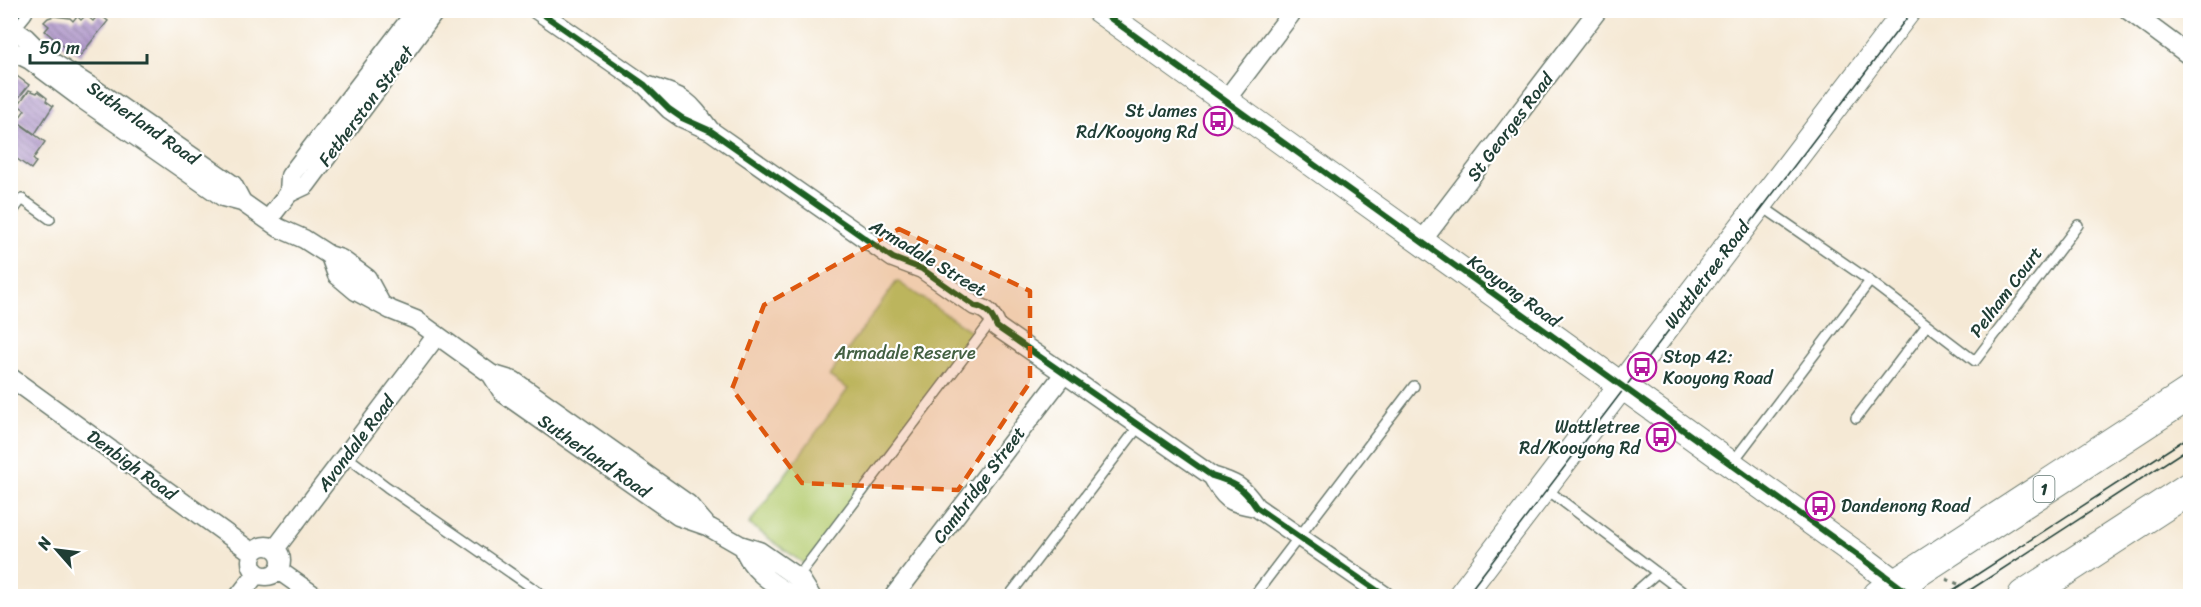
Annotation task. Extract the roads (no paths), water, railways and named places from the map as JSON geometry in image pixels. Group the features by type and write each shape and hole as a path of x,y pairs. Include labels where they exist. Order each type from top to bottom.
{"highway":[{"name":"1","path":"1896,593 2190,393"},
{"path":"2024,597 2190,488"}],"main road":[{"path":"10,21 19,10"}],"street":[{"name":"Fetherston Street","path":"390,59 417,10"},
{"name":"Fetherston Street","path":"268,220 289,193 306,185 345,119 390,59 436,10"},
{"name":"Armadale Street","path":"537,10 645,85 679,96 691,104 711,131 892,258 922,269 975,306 991,314 997,327 1212,476 1234,482 1245,490 1256,507 1385,597"},
{"name":"Kooyong Road","path":"1099,10 1731,465 1896,593"},
{"path":"1225,101 1294,10"},
{"name":"St Georges Road","path":"1421,243 1598,10"},
{"name":"Wattletree Road","path":"1461,597 1908,10"},
{"path":"2128,10 2190,56"},
{"name":"Sutherland Road","path":"10,27 26,38 45,58 90,86 233,186 242,202"},
{"name":"Sutherland Road","path":"10,50 30,60 223,197 242,202 330,256 341,259 368,278 381,304 416,320 491,374 514,381 688,504 707,526 743,546 759,550 792,589 806,586 811,597"},
{"name":"Avondale Road","path":"275,549 437,335"},
{"name":"Cambridge Street","path":"894,597 1064,374"},
{"name":"Denbigh Road","path":"10,377 253,553"},
{"path":"263,546 275,549 281,561 278,570 268,576 257,573 251,566 253,553 263,546"},
{"path":"278,570 315,597"},
{"path":"239,597 257,573"}],"lane":[{"path":"10,215 22,199 50,219"},
{"path":"1760,205 1870,281 1927,325 1856,418"},
{"name":"Pelham Court","path":"1927,325 1975,361 2078,225"},
{"path":"1731,465 1870,281"},
{"path":"792,589 993,318"},
{"path":"1254,597 1414,386"},
{"path":"1009,597 1139,426"},
{"path":"346,456 544,597"},
{"path":"1545,488 1688,597"},
{"path":"1631,597 1657,573"}],"tram line":[{"path":"10,27 23,10"},
{"path":"1466,596 1913,10"},
{"path":"1944,596 2190,436"},
{"path":"1961,596 2190,447"}],"place":[{"name":"St James Rd/Kooyong Rd","path":"1218,121"},
{"name":"Stop 42: Kooyong Road","path":"1642,367"},
{"name":"Wattletree Rd/Kooyong Rd","path":"1661,437"},
{"name":"Dandenong Road","path":"1820,506"}],"park label":[{"name":"Armadale Reserve","path":"905,353"}]}
